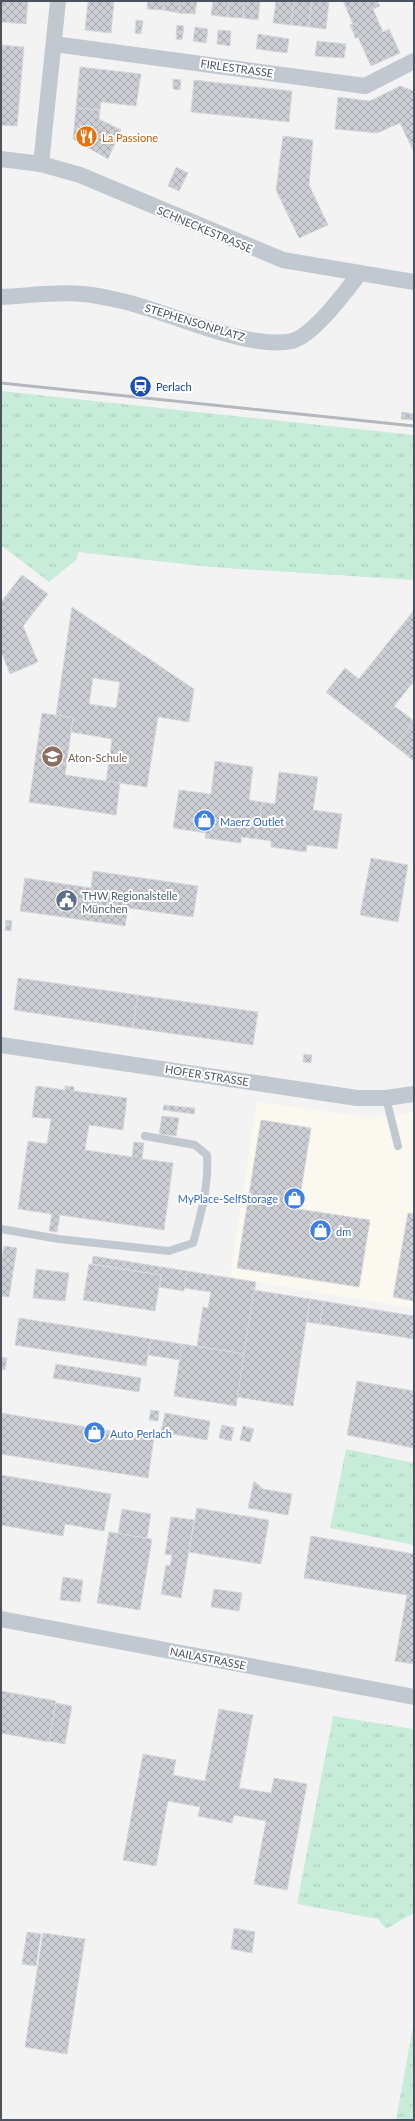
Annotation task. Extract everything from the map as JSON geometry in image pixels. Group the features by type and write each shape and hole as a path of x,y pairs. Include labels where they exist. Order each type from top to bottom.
{"street":[{"path":"41,164 58,1"},
{"name":"FIRLESTRASSE","path":"54,44 365,86 414,61"},
{"name":"SCHNECKESTRASSE","path":"1,159 41,164 80,176 283,260 414,282"},
{"name":"STEPHENSONPLATZ","path":"1,297 83,294 123,301 238,337 263,342 293,340 306,332 323,318 360,273"},
{"name":"HOFER STRASSE","path":"1,1045 357,1098 386,1098 414,1094"},
{"name":"NAILASTRASSE","path":"1,1619 414,1697"}],"lane":[{"path":"386,1098 398,1146"},
{"path":"1,1230 60,1239 169,1251 193,1244 205,1199 208,1173 207,1155 195,1145 145,1136"}],"shaded area":[{"path":"257,1102 367,1117 394,1116 414,1112 414,1308 230,1278"}],"green space":[{"path":"1,391 414,435 414,580 210,567 78,552 77,559 49,582 1,545"},
{"path":"346,1449 414,1463 414,1545 330,1528"},
{"path":"333,1716 414,1729 414,1913 386,1929 378,1919 297,1904"},
{"path":"414,2021 414,2120 396,2120"}],"building":[{"path":"1,1 28,1 26,24 1,22"},
{"path":"88,1 114,1 111,33 85,30"},
{"path":"148,1 164,1 163,10 147,9"},
{"path":"164,1 180,1 179,13 163,10"},
{"path":"180,1 197,1 195,14 179,13"},
{"path":"213,1 229,1 227,17 211,15"},
{"path":"229,1 244,1 243,18 227,17"},
{"path":"244,1 260,1 258,20 243,18"},
{"path":"276,1 294,1 291,25 273,23"},
{"path":"294,1 312,1 309,27 291,25"},
{"path":"312,1 329,1 326,29 309,27"},
{"path":"343,1 377,1 380,6 373,9 383,32 389,29 400,53 371,66 358,37 356,39 350,25 353,24"},
{"path":"136,20 143,21 141,34 135,33"},
{"path":"177,25 184,26 182,40 176,39"},
{"path":"195,27 208,29 206,43 193,41"},
{"path":"218,30 231,31 230,46 217,44"},
{"path":"258,34 289,39 287,53 256,49"},
{"path":"317,41 346,44 344,58 315,56"},
{"path":"1,45 24,47 17,126 1,125"},
{"path":"80,67 141,74 136,106 101,102 100,110 76,108"},
{"path":"173,79 181,80 180,90 173,89"},
{"path":"194,80 292,91 289,122 191,112"},
{"path":"400,86 414,91 414,152 400,123 377,133 335,129 338,97 370,101"},
{"path":"76,108 100,110 99,119 121,130 108,159 73,139"},
{"path":"283,136 313,140 309,185 328,225 299,238 276,190"},
{"path":"176,167 188,173 179,191 168,186"},
{"path":"402,412 414,414 414,420 401,419"},
{"path":"22,575 48,594 23,626 38,662 10,674 1,651 1,602"},
{"path":"72,607 194,689 189,722 158,717 147,787 106,781 112,739 71,732 73,718 56,715","holes":["93,678 120,682 116,708 89,704"]},
{"path":"414,610 414,681 394,706 414,721 395,746 326,692 345,668 359,679"},
{"path":"42,713 73,718 65,775 120,783 116,815 29,802"},
{"path":"414,721 414,761 395,746"},
{"path":"215,761 253,767 249,800 262,802 257,839 241,837 241,843 205,838 206,833 173,828 179,790 211,794"},
{"path":"279,772 318,777 313,810 342,814 337,849 307,845 306,852 271,847 271,841 257,839 262,802 275,804"},
{"path":"371,858 408,865 398,922 360,915"},
{"path":"93,871 198,886 193,917 128,908 125,926 20,911 25,878 91,888"},
{"path":"6,920 12,921 11,931 5,930"},
{"path":"18,978 138,995 133,1028 14,1010"},
{"path":"138,995 258,1012 253,1045 133,1028"},
{"path":"304,1054 312,1055 311,1063 303,1062"},
{"path":"36,1086 65,1090 65,1086 74,1087 74,1091 127,1098 123,1130 89,1125 85,1150 132,1157 134,1142 144,1143 142,1159 173,1163 164,1230 60,1215 57,1232 49,1231 52,1214 18,1209 28,1141 47,1144 51,1119 32,1117"},
{"path":"164,1105 195,1108 194,1114 163,1110"},
{"path":"162,1116 179,1118 176,1136 159,1134"},
{"path":"261,1120 311,1128 298,1209 370,1220 359,1287 237,1268"},
{"path":"408,1213 414,1214 414,1301 393,1297"},
{"path":"4,1246 17,1248 9,1297 1,1296 1,1265"},
{"path":"93,1256 187,1271 184,1291 159,1287 161,1275 92,1264"},
{"path":"89,1264 161,1275 155,1311 83,1300"},
{"path":"36,1269 69,1273 65,1301 33,1298"},
{"path":"187,1271 256,1282 244,1354 197,1346 203,1307 208,1308 211,1292 184,1288"},
{"path":"254,1290 310,1299 293,1406 237,1397"},
{"path":"310,1299 323,1301 320,1324 307,1322"},
{"path":"323,1301 414,1316 414,1339 320,1324"},
{"path":"19,1318 151,1339 146,1366 15,1345"},
{"path":"151,1339 182,1344 180,1360 148,1355"},
{"path":"182,1344 244,1354 236,1406 174,1396"},
{"path":"1,1357 7,1358 5,1370 1,1369"},
{"path":"56,1364 141,1378 139,1392 53,1378"},
{"path":"357,1381 414,1391 414,1448 347,1435"},
{"path":"151,1410 159,1411 158,1421 149,1420"},
{"path":"1,1413 154,1438 148,1478 1,1454"},
{"path":"165,1413 210,1421 207,1440 161,1432"},
{"path":"222,1425 234,1428 231,1441 219,1438"},
{"path":"243,1426 254,1429 250,1442 240,1440"},
{"path":"1,1475 111,1494 104,1531 65,1524 63,1536 1,1525"},
{"path":"254,1481 263,1489 292,1494 288,1515 248,1508"},
{"path":"197,1508 269,1520 261,1564 189,1552"},
{"path":"122,1509 151,1514 147,1538 118,1534"},
{"path":"171,1517 194,1520 181,1598 161,1594 166,1565 170,1566 172,1555 165,1554"},
{"path":"109,1532 152,1539 140,1610 97,1603"},
{"path":"311,1536 414,1554 414,1664 395,1661 407,1595 304,1578"},
{"path":"63,1577 83,1580 80,1602 60,1600"},
{"path":"214,1589 242,1593 239,1611 211,1607"},
{"path":"1,1691 56,1701 49,1742 1,1733"},
{"path":"56,1703 72,1706 65,1744 49,1741"},
{"path":"219,1709 253,1715 239,1788 271,1793 274,1778 307,1784 287,1890 254,1884 266,1821 234,1815 232,1823 198,1816 200,1807 168,1801 156,1866 123,1860 143,1754 176,1760 173,1775 205,1781"},
{"path":"234,1928 255,1932 252,1953 231,1949"},
{"path":"27,1932 41,1934 36,1966 22,1964"},
{"path":"43,1933 85,1939 67,2054 25,2047"}],"railway":[{"path":"1,383 414,426"}],"place":[{"name":"La Passione","path":"86,137"},
{"name":"Perlach","path":"141,386"},
{"name":"Aton-Schule","path":"53,757"},
{"name":"Maerz Outlet","path":"204,821"},
{"name":"THW Regionalstelle München","path":"67,901"},
{"name":"MyPlace-SelfStorage","path":"294,1198"},
{"name":"dm","path":"320,1231"},
{"name":"Auto Perlach","path":"94,1433"}]}
